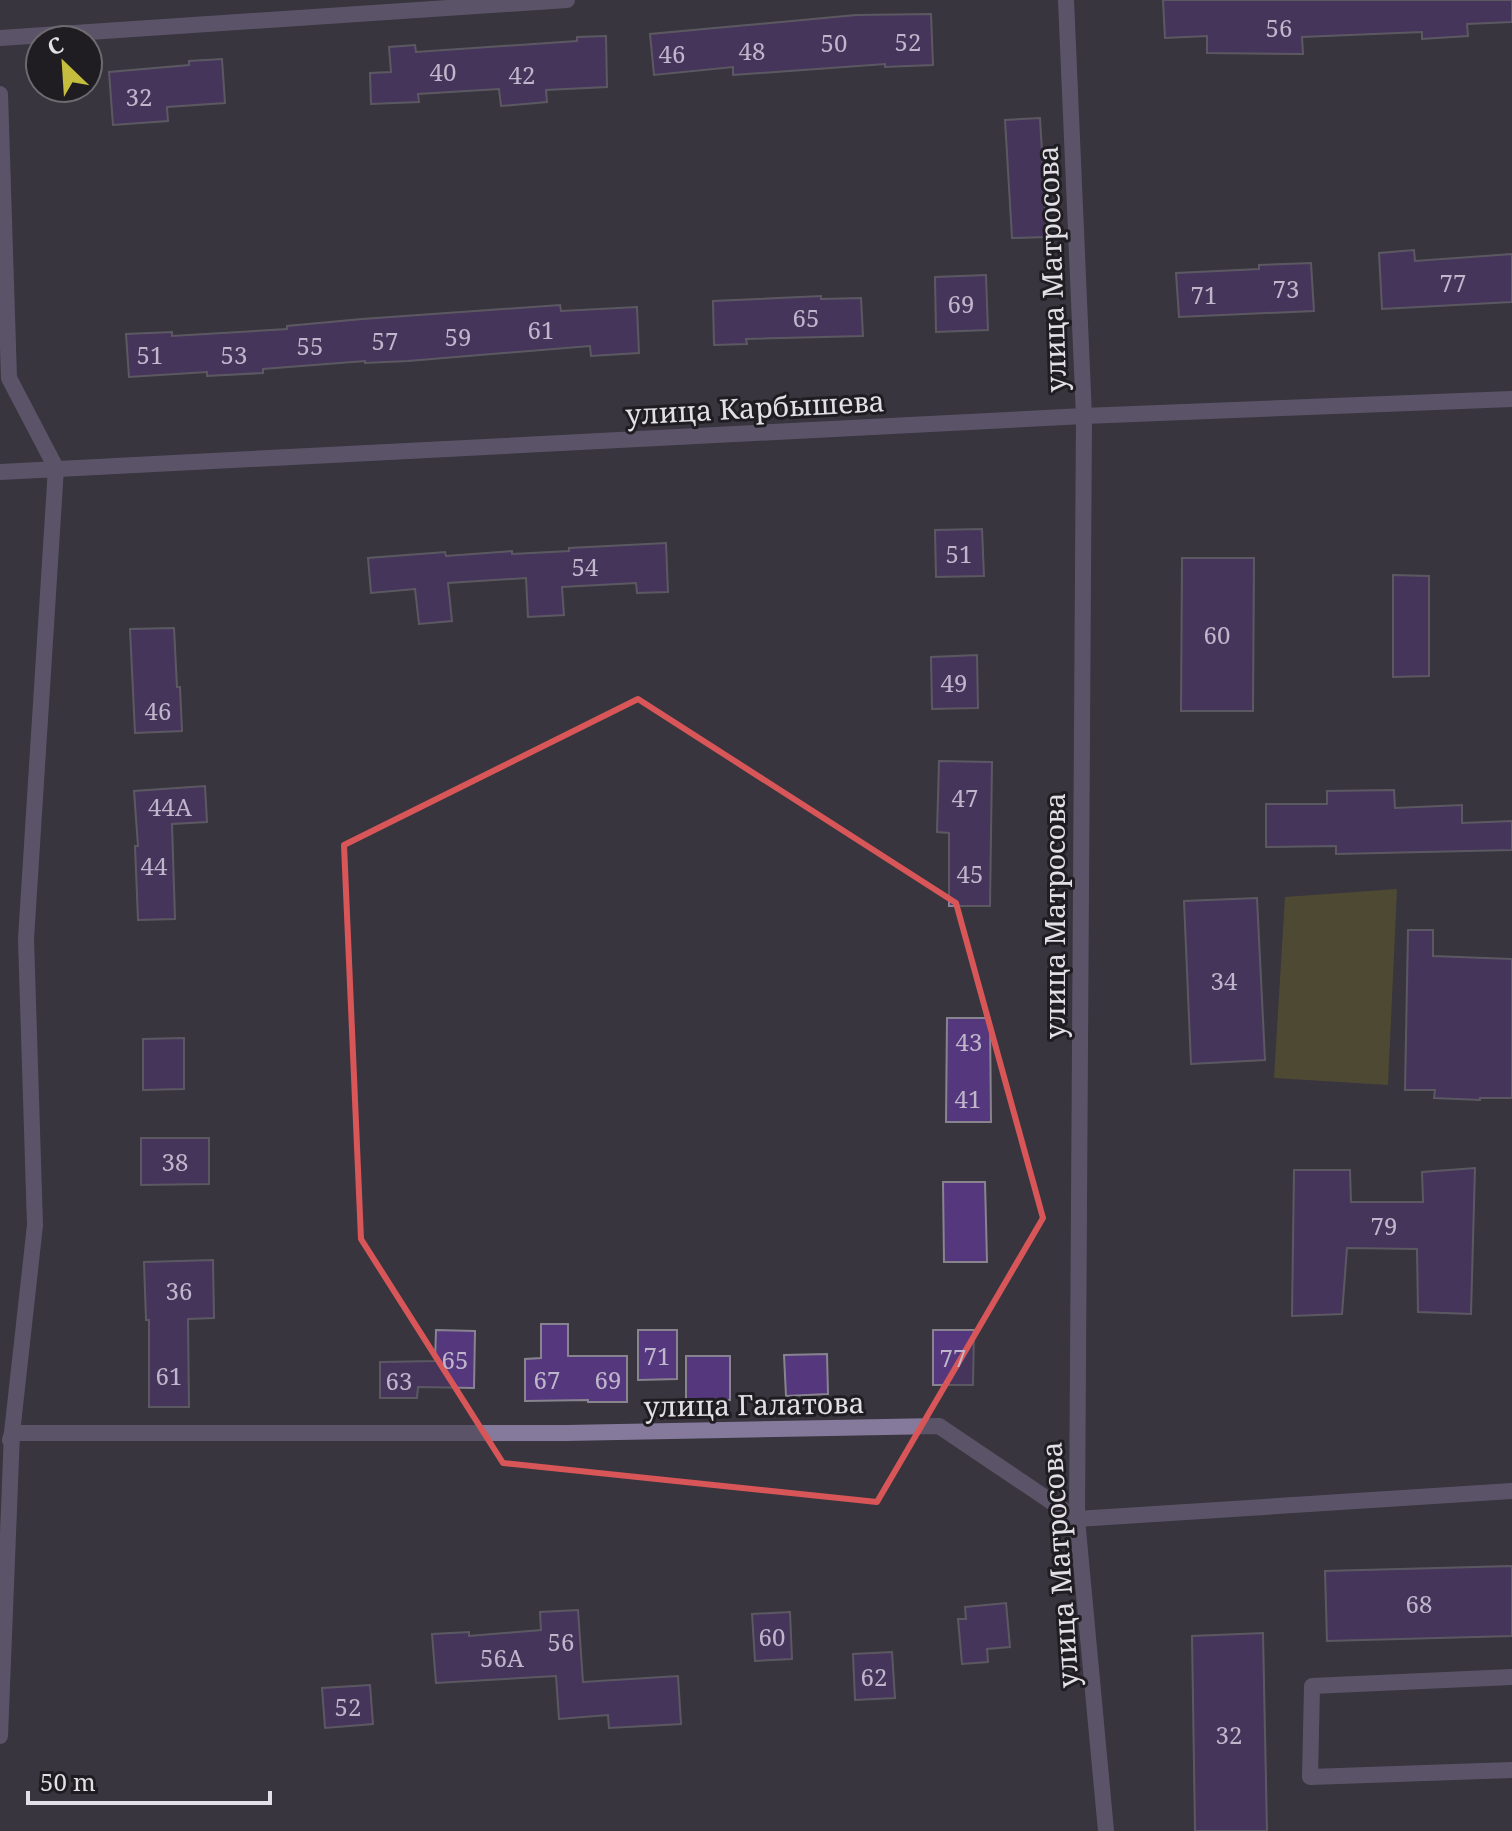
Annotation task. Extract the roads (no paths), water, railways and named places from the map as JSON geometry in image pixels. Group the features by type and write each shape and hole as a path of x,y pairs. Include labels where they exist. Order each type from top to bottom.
{"street":[{"path":"0,38 567,0"},
{"name":"улица Матросова","path":"1066,0 1084,416 1077,1519 1106,1831"},
{"path":"0,94 9,378 56,468 26,939 35,1225 12,1433 0,1736"},
{"name":"улица Карбышева","path":"0,472 1084,416 1512,399"},
{"name":"улица Галатова","path":"12,1433 566,1433 939,1426 1077,1519"},
{"path":"0,1477 12,1433"},
{"path":"1077,1519 1512,1491"},
{"path":"1512,1677 1312,1686 1310,1777 1512,1770"}]}
